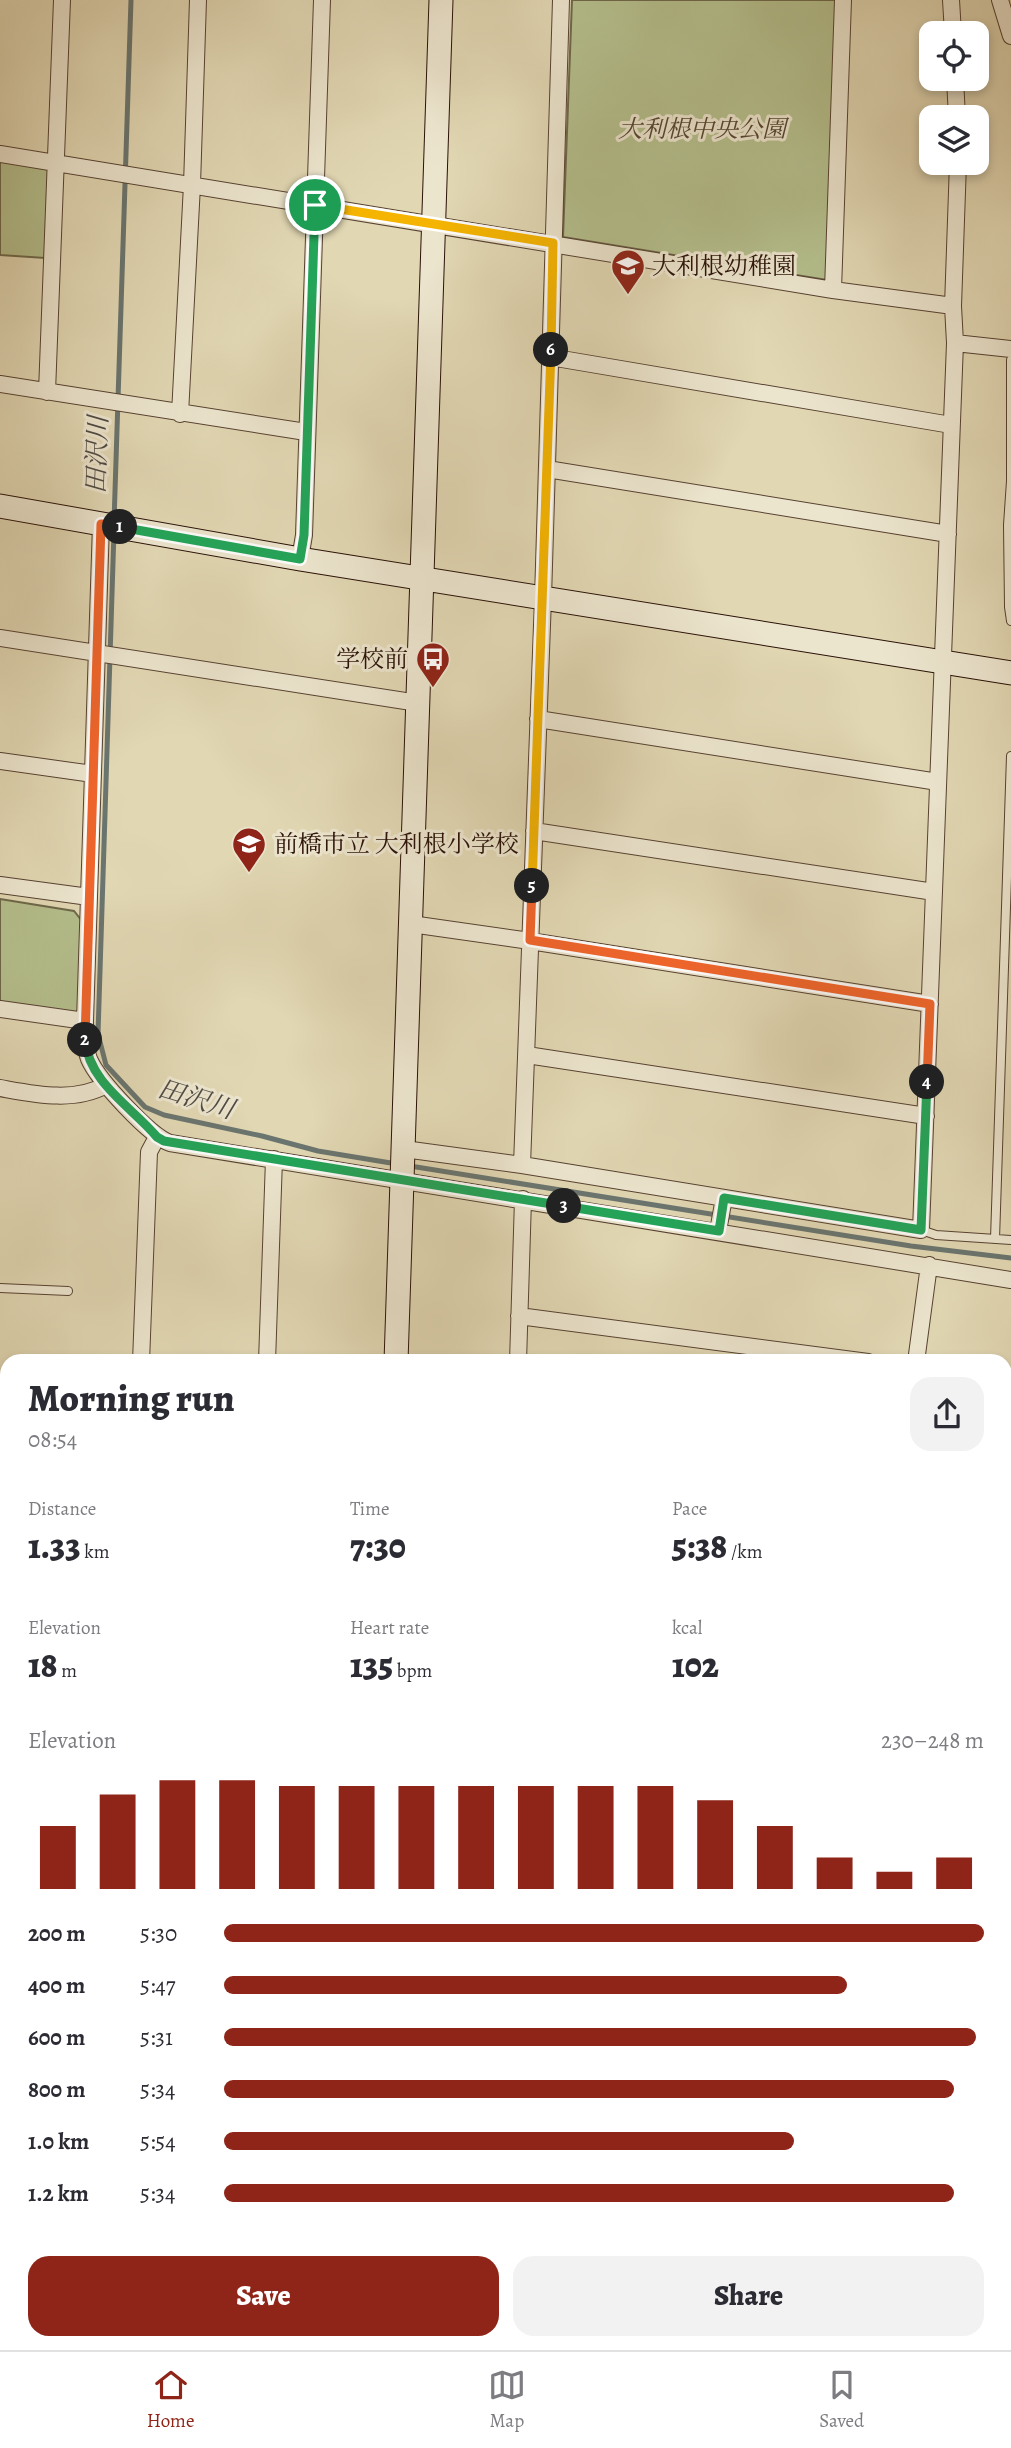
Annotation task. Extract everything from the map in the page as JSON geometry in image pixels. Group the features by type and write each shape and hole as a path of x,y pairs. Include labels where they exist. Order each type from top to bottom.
{"street":[{"path":"47,392 62,0"},
{"path":"180,414 198,0"},
{"path":"300,559 304,535 322,0"},
{"path":"396,1354 441,0"},
{"path":"522,1165 561,0"},
{"path":"833,290 843,0"},
{"path":"951,0 952,21"},
{"path":"1000,0 1011,36"},
{"path":"0,154 833,290 953,306"},
{"path":"404,1149 522,1165 921,1230 955,343 953,306 958,175"},
{"path":"955,343 1011,349"},
{"path":"550,357 951,425"},
{"path":"0,384 306,432"},
{"path":"547,468 948,534"},
{"path":"0,506 300,559 1011,673"},
{"path":"101,524 85,1021 89,1058 106,1085 157,1137 170,1143 1011,1280"},
{"path":"0,638 418,703"},
{"path":"538,719 938,782"},
{"path":"0,761 93,774"},
{"path":"534,831 934,892"},
{"path":"0,885 89,897"},
{"path":"411,924 530,940 930,1004"},
{"path":"0,1009 85,1021"},
{"path":"527,1055 926,1116"},
{"path":"0,1088 53,1096 98,1090 106,1085"},
{"path":"141,1354 149,1152 157,1137"},
{"path":"267,1354 274,1159"},
{"path":"719,1231 724,1198"},
{"path":"517,1354 523,1199"},
{"path":"917,1354 929,1265"},
{"path":"519,1316 807,1354"}],"lane":[{"path":"1011,360 1008,526 1011,621"},
{"path":"995,1239 1011,756"},
{"path":"921,1230 936,1235 1011,1240"},
{"path":"0,1288 68,1292"}],"green space":[{"name":"大利根中央公園","path":"572,0 837,0 827,280 563,237"},
{"path":"0,159 51,168 45,258 0,255"},
{"path":"0,899 74,911 82,921 80,1011 65,1020 0,1009"}],"waterway":[{"name":"田沢川","path":"114,522 131,0"},
{"name":"田沢川","path":"114,531 98,1034 106,1065 145,1107 164,1115 318,1151 397,1164"},
{"name":"田沢川","path":"410,1166 911,1246 1011,1258"}],"place":[{"name":"大利根幼稚園","path":"628,296"},
{"name":"学校前","path":"433,689"},
{"name":"前橋市立 大利根小学校","path":"249,874"}],"route":[{"path":"315,205 553,243 530,940 930,1004 921,1230 724,1198 719,1231 170,1143 157,1137 100,1078 86,1049 85,1021 101,524 300,559 304,535 315,205"}]}
